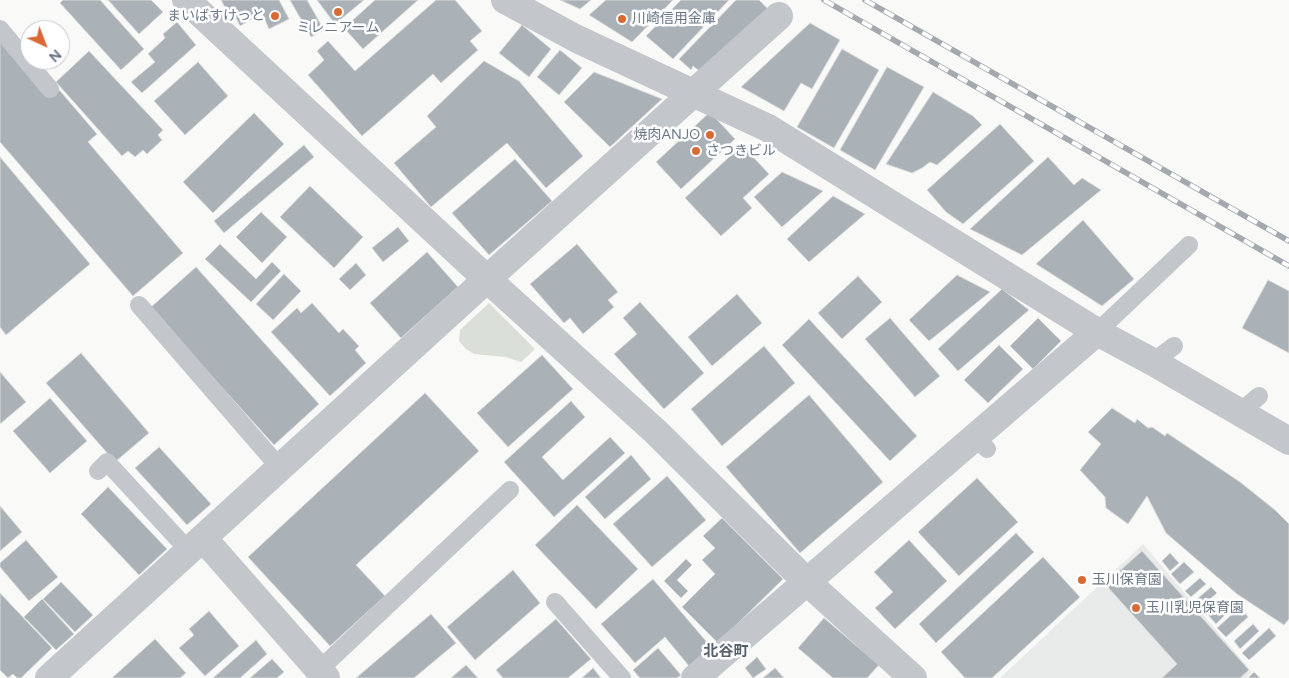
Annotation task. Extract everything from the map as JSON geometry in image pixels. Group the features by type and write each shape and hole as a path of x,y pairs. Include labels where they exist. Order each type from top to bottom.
{"street":[{"path":"186,0 656,432 904,675"},
{"path":"505,0 577,39 768,128 1097,332 1164,354 1249,404 1289,441"},
{"path":"49,678 131,592 196,544 251,486 280,468 487,278 779,16"},
{"path":"695,678 806,581 981,443 1097,332"},
{"path":"196,544 323,674"}],"lane":[{"path":"0,28 50,89"},
{"path":"1097,332 1178,249"},
{"path":"138,305 280,468"},
{"path":"98,471 107,462 196,544"},
{"path":"323,674 510,490"},
{"path":"555,602 622,678"}],"shaded area":[{"path":"489,303 535,349 521,362 506,357 474,354 459,341 460,330"},
{"name":"玉川乳児保育園","path":"1143,544 1252,672 1246,678 1000,678"}],"building":[{"path":"63,0 100,0 144,49 121,70 60,3"},
{"path":"108,0 151,0 163,12 139,34"},
{"name":"まいばすけっと","path":"221,0 279,0 289,19 269,29 262,13 240,26 232,9 227,11"},
{"path":"290,0 307,0 324,30 311,37"},
{"name":"ミレニアーム","path":"317,0 364,0 335,24"},
{"path":"375,0 418,0 363,49 344,28"},
{"path":"436,0 455,0 482,31 470,41 478,50 441,83 433,74 362,136 308,75 324,60 317,51 328,41 355,71"},
{"path":"560,0 591,0 580,9"},
{"path":"606,0 673,0 632,42 589,15"},
{"path":"681,0 729,0 673,59 646,36"},
{"path":"736,0 759,0 768,9 702,73 693,66 691,70 679,59"},
{"path":"177,22 196,45 142,93 131,82 155,62 148,54 165,38 163,34"},
{"path":"810,23 840,40 812,89 801,83 784,111 741,87"},
{"path":"522,25 551,49 529,77 499,53"},
{"path":"0,40 20,56 20,70 37,70 55,85 97,134 88,142 183,253 133,296 0,142"},
{"path":"842,49 879,70 834,148 797,127"},
{"path":"560,50 582,68 559,95 537,77"},
{"path":"89,51 163,130 158,135 162,140 147,154 143,150 135,157 128,151 122,156 56,82"},
{"path":"484,61 519,81 583,156 546,188 507,143 431,207 394,163 436,127 427,116"},
{"path":"198,62 228,96 185,135 154,101"},
{"path":"887,67 924,87 875,170 840,150"},
{"path":"594,72 662,99 610,147 564,102"},
{"path":"933,92 973,116 982,125 937,165 930,162 912,173 886,164"},
{"name":"さつきビル","path":"710,112 735,139 681,189 656,162"},
{"path":"254,113 284,144 213,213 183,182"},
{"path":"1000,124 1034,161 963,224 946,212 927,190"},
{"path":"304,145 314,157 224,233 214,221"},
{"path":"742,145 769,174 743,198 752,208 721,236 685,198"},
{"path":"0,157 90,264 6,335 0,327"},
{"path":"1048,157 1074,185 1082,178 1101,190 1022,255 970,229"},
{"path":"515,159 552,201 489,255 452,213"},
{"path":"782,172 823,191 782,227 754,197"},
{"path":"310,186 363,237 334,268 280,217"},
{"path":"833,196 865,214 809,262 787,239"},
{"path":"261,212 287,237 262,263 236,237"},
{"path":"1083,220 1134,279 1102,306 1036,264"},
{"path":"398,227 409,241 383,262 372,248"},
{"path":"220,244 256,279 272,262 281,271 251,302 205,259"},
{"path":"577,244 618,292 608,300 614,307 583,334 570,318 564,323 530,284"},
{"path":"427,252 458,287 401,338 370,303"},
{"path":"356,263 366,275 350,290 339,279"},
{"path":"196,267 319,404 274,445 150,308"},
{"path":"284,274 301,291 273,320 256,304"},
{"path":"957,275 990,292 929,341 909,320"},
{"path":"858,276 882,302 842,339 818,313"},
{"path":"1268,280 1289,291 1289,353 1242,328"},
{"path":"1002,289 1029,310 958,371 938,349"},
{"path":"737,294 762,323 712,366 688,337"},
{"path":"640,302 704,373 664,409 614,354 637,334 623,318"},
{"path":"312,303 339,333 343,329 359,346 355,350 366,363 330,396 271,332 297,308 301,313"},
{"path":"890,318 940,376 915,397 865,339"},
{"path":"1038,318 1061,341 1033,369 1010,346"},
{"path":"809,319 917,436 890,461 782,345"},
{"path":"999,345 1023,369 988,403 964,380"},
{"path":"764,346 795,383 722,446 691,409"},
{"path":"81,353 149,433 115,462 46,383"},
{"path":"542,355 573,389 508,447 477,413"},
{"path":"0,372 26,402 0,424"},
{"path":"425,393 479,451 356,565 385,596 330,646 248,557"},
{"path":"809,395 883,482 800,553 726,467"},
{"path":"50,398 87,441 50,473 13,431"},
{"path":"571,401 585,417 542,457 563,480 610,437 625,453 554,517 504,462"},
{"path":"1112,408 1135,423 1137,419 1148,428 1152,427 1165,436 1167,433 1240,482 1275,510 1289,524 1289,619 1284,625 1237,594 1166,533 1147,496 1128,524 1106,508 1105,497 1080,470 1101,444 1088,432"},
{"path":"159,447 211,504 187,525 135,468"},
{"path":"631,455 651,479 605,519 585,497"},
{"path":"667,476 706,520 652,567 613,524"},
{"path":"977,478 1018,522 959,576 918,532"},
{"path":"108,487 167,549 139,575 81,514"},
{"path":"577,505 638,569 596,609 535,545"},
{"path":"0,506 22,532 0,551"},
{"path":"722,518 783,579 718,643 682,607 715,574 702,560 715,548 703,536"},
{"path":"1016,533 1034,552 936,643 919,624"},
{"path":"26,540 58,577 29,601 0,567 0,563"},
{"path":"909,540 947,581 895,629 875,608 893,592 874,572"},
{"path":"1142,551 1249,670 1240,678 1162,678 1177,664 1105,584"},
{"path":"1170,553 1179,563 1170,571 1162,561"},
{"path":"1043,557 1080,597 992,678 965,678 941,652"},
{"path":"686,559 692,565 677,580 688,591 681,598 664,581"},
{"path":"1184,562 1194,572 1180,584 1171,574"},
{"path":"513,570 540,603 475,660 447,627"},
{"path":"1200,578 1206,584 1191,597 1185,591"},
{"path":"653,579 711,647 689,666 665,637 635,663 601,624"},
{"path":"61,582 93,615 75,632 43,599"},
{"path":"1211,587 1217,593 1202,606 1196,600"},
{"path":"0,593 52,648 21,678 17,678 13,674 8,678 0,670"},
{"path":"42,599 74,634 56,650 24,617"},
{"path":"1226,599 1233,607 1216,624 1208,615"},
{"path":"1240,607 1248,617 1226,637 1217,628"},
{"path":"209,611 239,646 205,676 179,648 194,635 189,629"},
{"path":"431,614 456,643 414,678 356,678"},
{"path":"824,618 879,665 867,678 833,678 798,648"},
{"path":"556,619 591,659 568,678 503,678 496,670"},
{"path":"1253,624 1259,631 1240,649 1234,641"},
{"path":"1269,628 1276,636 1249,660 1242,653"},
{"path":"155,639 186,673 180,678 112,678"},
{"path":"256,640 267,654 240,678 213,678"},
{"path":"658,648 681,675 677,678 640,678 633,670"},
{"path":"757,657 766,669 753,678 745,668"},
{"path":"272,659 284,672 277,678 250,678"},
{"path":"466,665 478,678 451,678"},
{"path":"593,668 601,678 582,678"},
{"path":"775,668 784,678 763,678"},
{"path":"1254,672 1260,678 1248,678"}],"railway":[{"path":"824,0 1289,266"},
{"path":"865,0 1289,241"}],"place":[{"name":"ミレニアーム","path":"338,12"},
{"name":"まいばすけっと","path":"275,16"},
{"name":"川崎信用金庫","path":"622,19"},
{"name":"焼肉ANJO","path":"710,135"},
{"name":"さつきビル","path":"696,151"},
{"name":"玉川保育園","path":"1082,580"},
{"name":"玉川乳児保育園","path":"1136,608"}],"district":[{"name":"北谷町","path":"726,652"}]}
